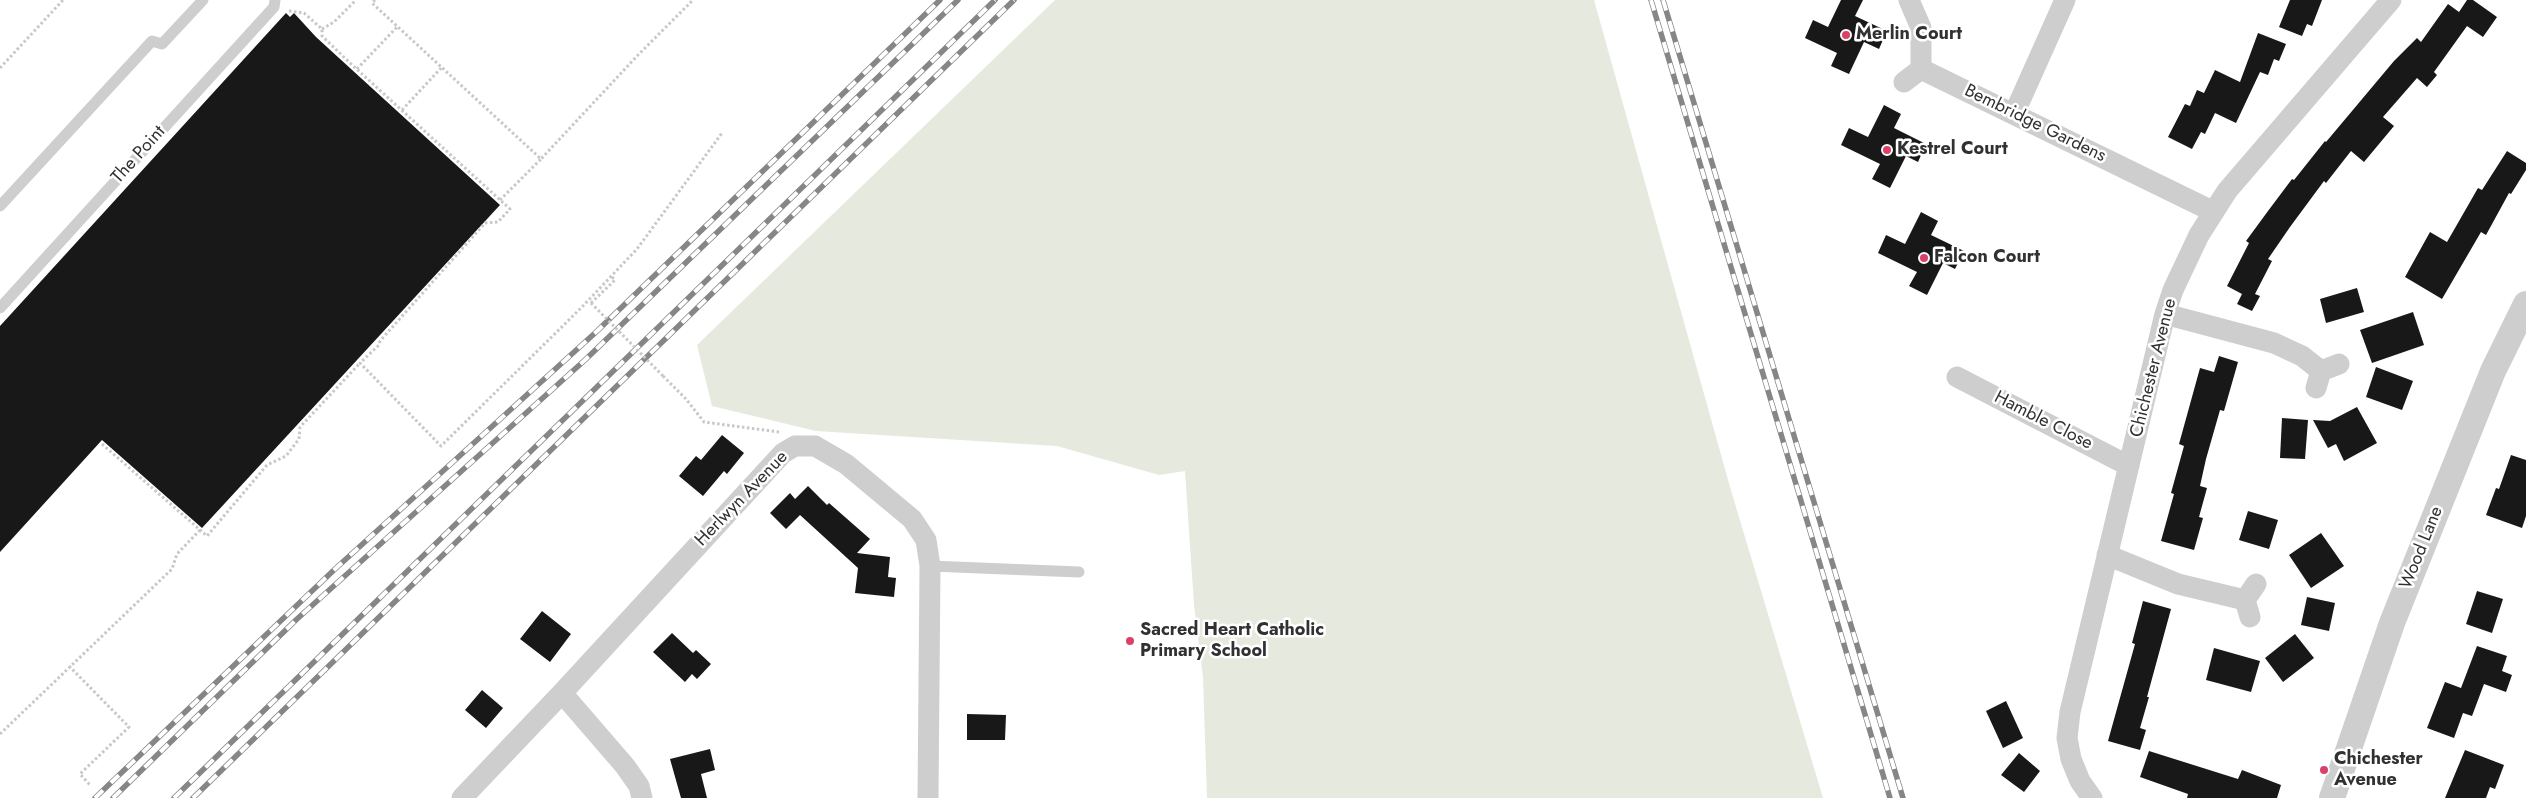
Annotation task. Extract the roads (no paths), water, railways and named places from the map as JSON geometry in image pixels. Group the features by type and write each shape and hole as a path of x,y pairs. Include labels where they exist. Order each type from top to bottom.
{"street":[{"path":"1904,82 1921,69 1921,28 1909,0"},
{"path":"2014,114 2066,0"},
{"name":"Chichester Avenue","path":"2092,798 2080,781 2071,759 2068,738 2074,688 2165,314 2186,261 2214,212 2242,172 2391,0"},
{"name":"Bembridge Gardens","path":"1921,69 2214,212"},
{"name":"Wood Lane","path":"2332,798 2392,623 2493,371 2526,304"},
{"path":"2165,314 2274,343 2302,356 2325,374"},
{"name":"Hamble Close","path":"1958,377 2129,466"},
{"name":"Herlwyn Avenue","path":"462,798 562,693 782,453 795,446 816,446 846,464 912,519 926,540 930,566 928,798"},
{"path":"2107,555 2178,584 2250,600"},
{"path":"562,693 625,766 639,786 642,798"}],"lane":[{"path":"0,206 152,41 162,44 203,0"},
{"name":"The Point","path":"0,308 274,7 275,1"},
{"path":"930,566 1079,572"}],"railway":[{"path":"95,798 335,569 595,333 940,0"},
{"path":"113,798 297,619 585,360 958,0"},
{"path":"174,798 995,0"},
{"path":"193,798 1014,0"},
{"path":"1651,0 1890,798"},
{"path":"1663,0 1903,798"}],"place":[{"name":"Merlin Court","path":"1846,35"},
{"name":"Kestrel Court","path":"1887,150"},
{"name":"Falcon Court","path":"1924,258"},
{"name":"Sacred Heart Catholic Primary School","path":"1130,641"},
{"name":"Chichester Avenue","path":"2324,770"}]}
